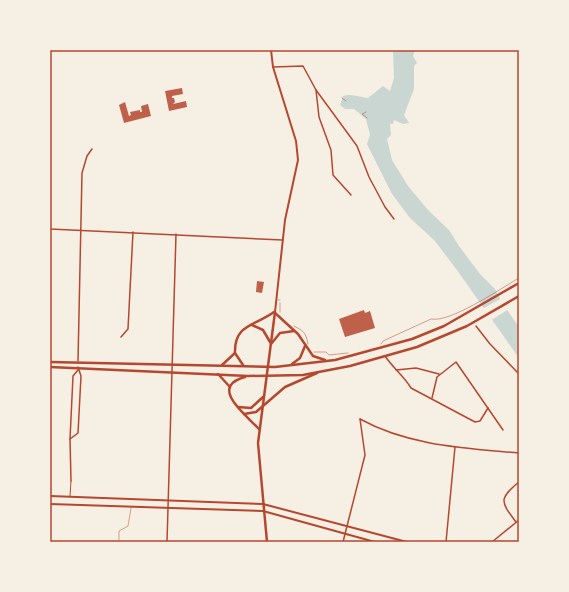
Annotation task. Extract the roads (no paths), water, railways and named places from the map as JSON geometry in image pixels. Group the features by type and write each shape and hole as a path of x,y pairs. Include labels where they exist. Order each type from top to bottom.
{"main road":[{"path":"267,542 258,443 259,429 288,205 298,166 298,150 273,67 271,50"},
{"path":"50,362 78,361 274,367 327,361 373,351 412,339 444,326 458,315 519,282"},
{"path":"50,367 171,371 248,376 303,375 337,369 417,347 467,326 519,296"},
{"path":"222,366 235,353 238,335 243,328 252,325 274,312"},
{"path":"274,312 301,337 313,356 327,361"},
{"path":"252,325 265,333 271,344"},
{"path":"271,344 280,333 294,331"},
{"path":"292,364 300,358 305,345"},
{"path":"235,353 239,361 245,365"},
{"path":"244,414 256,412 292,383 323,371"},
{"path":"218,374 230,387 231,401 259,429"},
{"path":"230,387 235,380 248,376"},
{"path":"238,407 251,408 264,396"},
{"path":"50,496 263,504 407,542"},
{"path":"50,504 263,511 375,542"}],"street":[{"path":"273,67 303,66 316,90 357,146 369,177 385,207 394,220"},
{"path":"316,90 319,117 331,150 331,172 351,195"},
{"path":"78,361 82,173 87,156 92,149"},
{"path":"50,228 283,240"},
{"path":"121,337 128,329 133,232"},
{"path":"167,542 176,234"},
{"path":"476,326 490,344 519,374"},
{"path":"385,356 395,370 404,376 411,388 475,422 480,421 488,408"},
{"path":"432,398 439,374 456,362 503,430"},
{"path":"70,439 78,433 81,376 78,368"},
{"path":"70,497 70,439 73,376 78,368"},
{"path":"395,370 416,368 439,374"},
{"path":"343,542 365,455 360,419 379,429 412,440 455,447 519,453"},
{"path":"446,542 455,447"},
{"path":"516,522 504,507 504,497 506,492 519,482"},
{"path":"492,542 519,520"}],"lane":[{"path":"119,542 119,531 128,526 131,507"}]}
